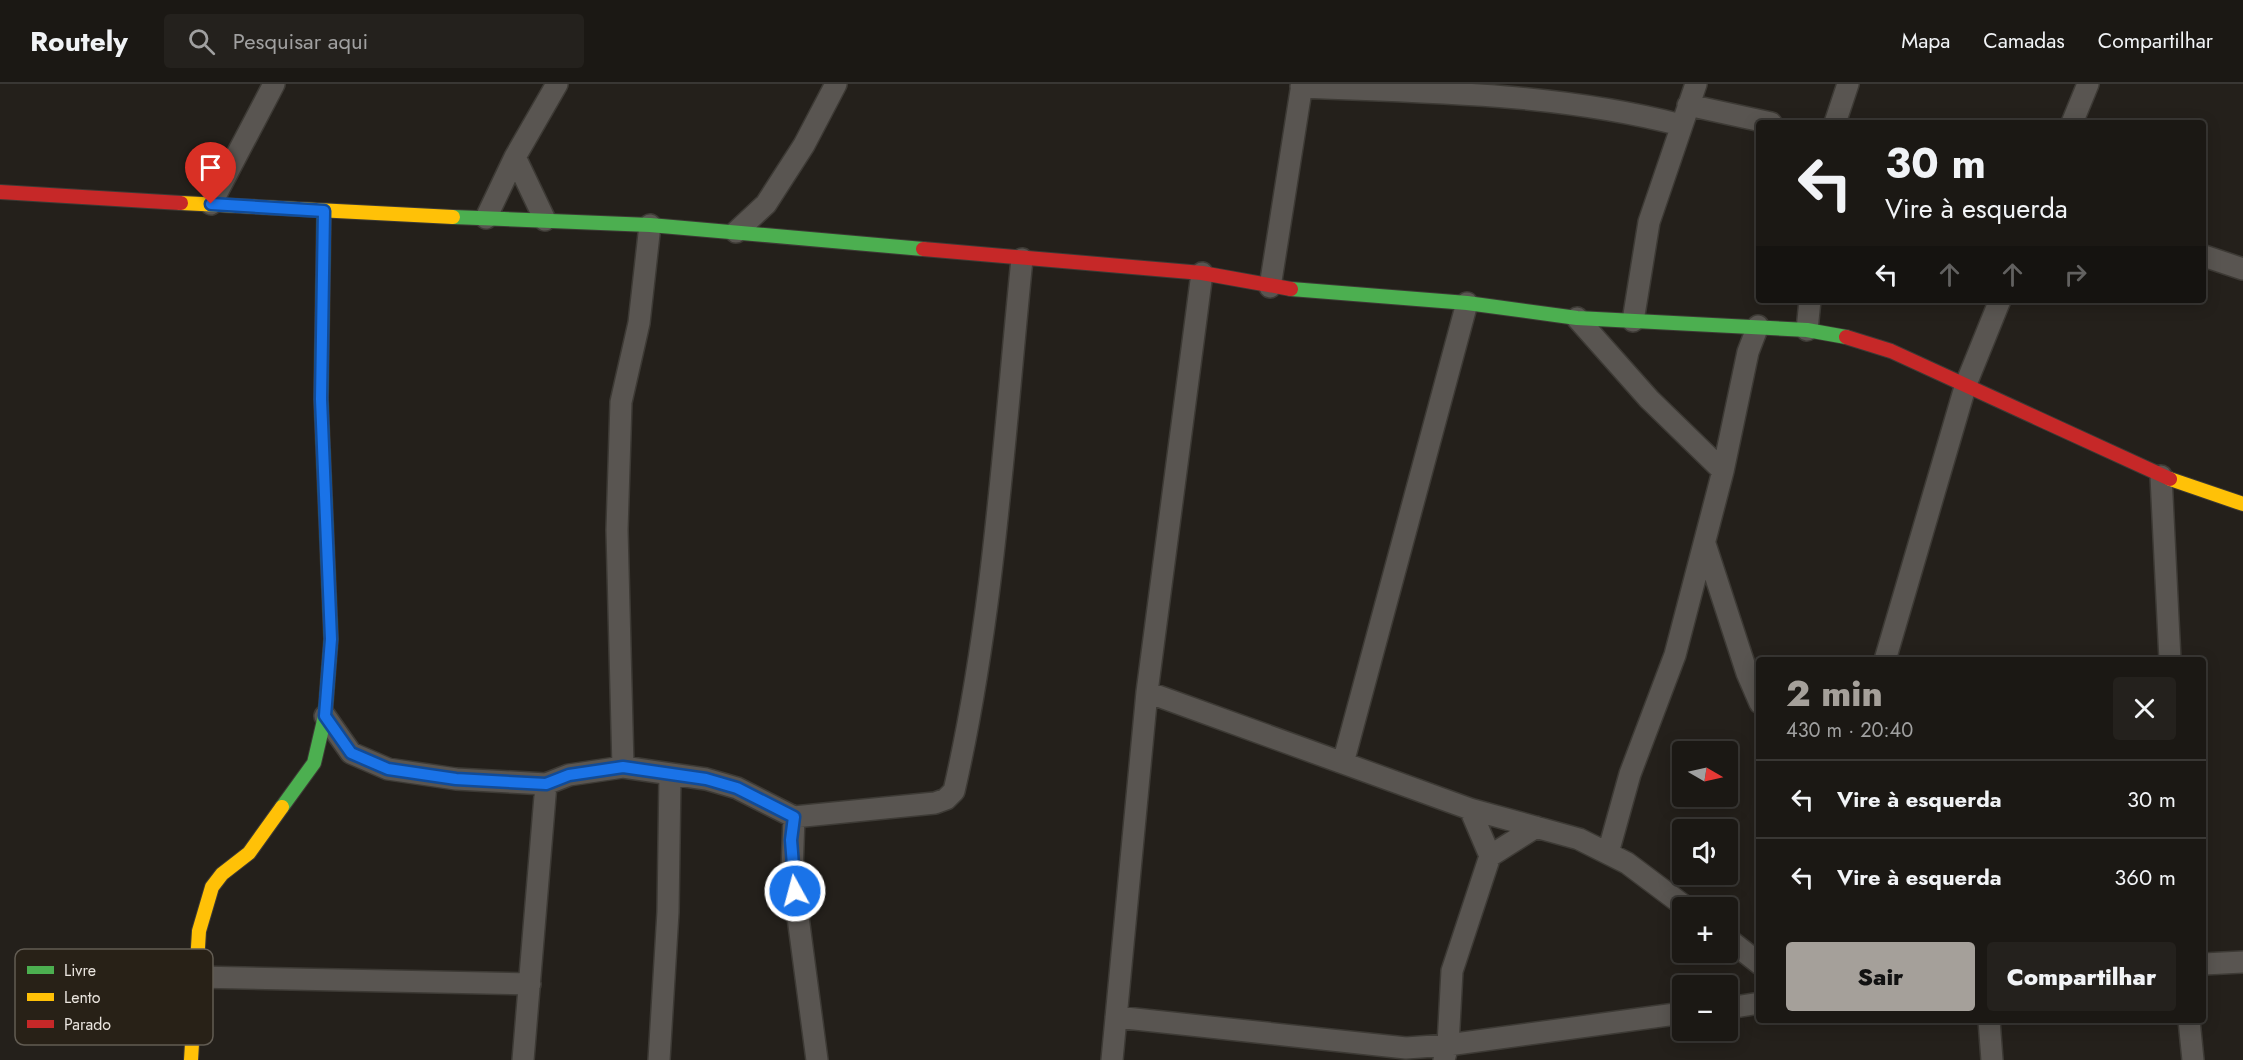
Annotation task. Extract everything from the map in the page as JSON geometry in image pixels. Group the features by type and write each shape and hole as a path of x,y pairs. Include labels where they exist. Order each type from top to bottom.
{"street":[{"path":"211,204 274,84"},
{"path":"486,218 514,157 557,84"},
{"path":"736,232 766,204 804,146 836,84"},
{"path":"1633,321 1649,222 1696,84"},
{"path":"1836,120 1848,84"},
{"path":"2073,120 2088,84"},
{"path":"1270,287 1302,86 1404,91 1588,106 1681,125"},
{"path":"1688,105 1757,120"},
{"path":"514,157 545,220"},
{"path":"0,192 324,211 650,225 1202,273 1270,287 1467,303 1577,318 1807,330 1854,339 1882,348 1966,384 2161,476 2243,504"},
{"path":"766,204 780,237"},
{"path":"198,949 200,931 212,887 222,874 249,853 314,763 325,716 331,639 321,399 324,211"},
{"path":"623,767 617,530 621,402 639,323 650,225"},
{"path":"2206,257 2243,268"},
{"path":"325,716 351,753 388,769 456,779 546,784 569,775 623,767 706,779 737,788 794,817 935,803 946,799 954,791 962,755 988,594 1022,259"},
{"path":"1112,1060 1147,692 1202,273"},
{"path":"1343,763 1467,303"},
{"path":"1807,330 1810,303"},
{"path":"1886,657 1966,384 1999,303"},
{"path":"1577,318 1648,399 1723,471"},
{"path":"1608,853 1630,774 1675,655 1723,471 1748,352 1758,326"},
{"path":"2161,476 2170,657"},
{"path":"1705,543 1747,673 1756,694"},
{"path":"1147,692 1470,808 1579,839 1628,863 1673,897"},
{"path":"659,1060 668,912 670,774"},
{"path":"523,1060 546,784"},
{"path":"1470,808 1490,856"},
{"path":"794,817 792,872 817,1060"},
{"path":"1446,1052 1452,971 1490,856 1536,826"},
{"path":"1738,947 1756,961"},
{"path":"2206,964 2243,962"},
{"path":"213,977 530,984"},
{"path":"1738,1007 1756,1004"},
{"path":"1116,1017 1446,1052 1672,1015"},
{"path":"1989,1023 1992,1060"},
{"path":"2189,1023 2193,1060"},
{"path":"191,1060 192,1045"}],"traffic: fast":[{"path":"282,807 314,763 325,716 331,639 321,399 324,211"},
{"path":"453,217 650,225 923,249"},
{"path":"1291,289 1467,303 1577,318 1807,330 1846,337"}],"traffic: slow":[{"path":"181,203 453,217"},
{"path":"2170,479 2243,504"},
{"path":"198,949 199,931 212,887 222,874 249,853 282,807"},
{"path":"191,1060 192,1045"}],"traffic: jam":[{"path":"0,192 181,203"},
{"path":"923,249 1202,273 1291,289"},
{"path":"1846,337 1891,351 2170,479"}],"route":[{"path":"211,204 324,211 321,399 331,639 325,716 351,753 388,769 456,779 546,784 569,775 600,768 623,767 706,779 737,788 794,817 791,840 795,891"}]}
